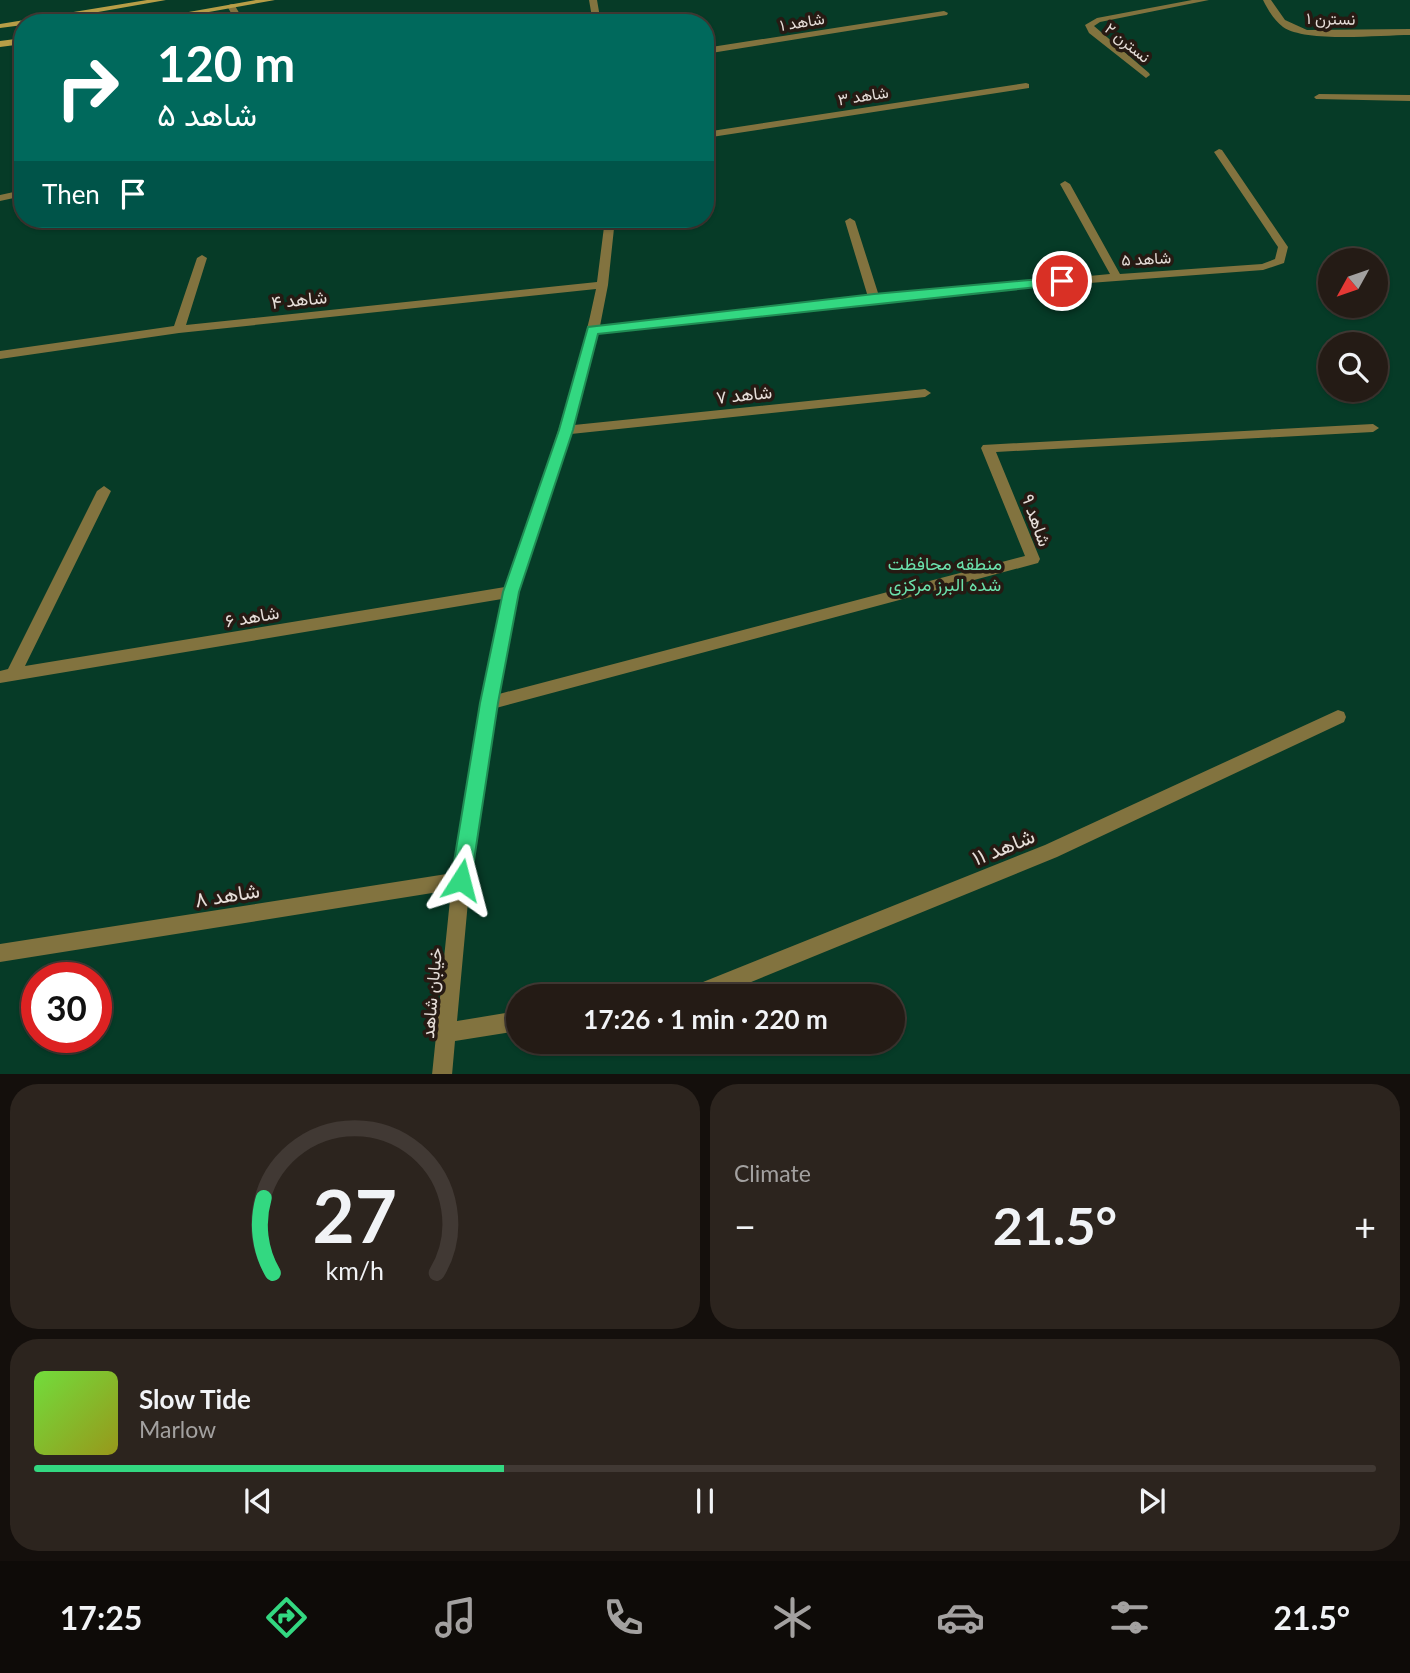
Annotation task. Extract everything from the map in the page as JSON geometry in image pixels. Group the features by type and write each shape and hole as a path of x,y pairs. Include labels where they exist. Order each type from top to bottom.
{"main road":[{"path":"68,14 162,0"},
{"path":"184,14 271,0"}],"street":[{"name":"نسترن ۲","path":"1146,75 1092,31 1089,25 1097,20 1205,0"},
{"name":"نسترن ۱","path":"1267,0 1280,23 1291,30 1307,33 1410,32"},
{"path":"231,6 236,14"},
{"name":"شاهد ۱","path":"714,50 944,13"},
{"name":"شاهد ۳","path":"714,134 1026,86"},
{"path":"1319,97 1410,98"},
{"name":"شاهد ۵","path":"593,330 874,298 1116,276 1262,267 1280,261 1283,247 1219,152"},
{"path":"1065,184 1116,276"},
{"path":"850,221 874,298"},
{"name":"خیابان شاهد","path":"442,1074 461,880 489,703 511,592 566,430 593,330 603,285 609,228"},
{"path":"180,330 201,258"},
{"name":"شاهد ۴","path":"0,355 180,330 603,285"},
{"name":"شاهد ۷","path":"566,430 925,393"},
{"name":"شاهد ۹","path":"489,703 1033,559 988,448 1373,428"},
{"path":"6,676 104,491"},
{"name":"شاهد ۶","path":"6,676 511,592"},
{"name":"شاهد ۱۱","path":"723,984 1051,851 1338,717"},
{"name":"شاهد ۸","path":"0,953 461,880"},
{"path":"448,1032 506,1023"}],"green space":[{"name":"منطقه محافظت شده البرز مرکزی","path":"0,0 1410,0 1410,1074 0,1074"}],"route":[{"path":"461,880 489,703 511,592 566,430 593,330 874,298 1062,281"}]}
